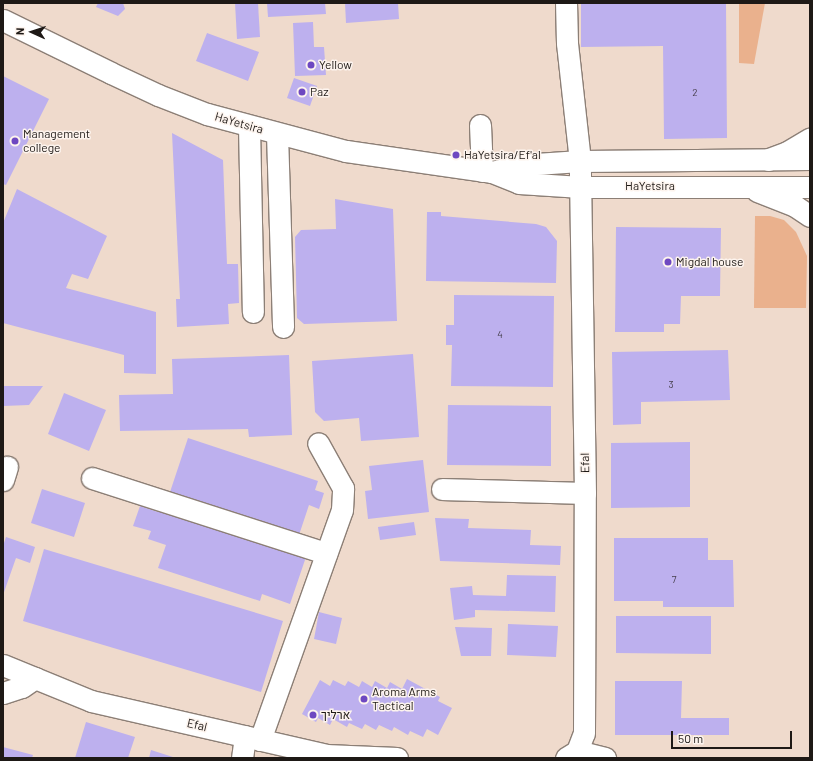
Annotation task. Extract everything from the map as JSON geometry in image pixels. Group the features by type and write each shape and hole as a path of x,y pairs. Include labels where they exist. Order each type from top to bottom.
{"main road":[{"path":"769,160 788,153 810,140"}],"street":[{"name":"Efal","path":"566,3 567,43 580,161 581,186 585,493 584,733 571,755"},
{"name":"HaYetsira","path":"3,20 158,95 207,114 277,134 346,151 487,171 519,184 581,186 810,187"},
{"path":"575,111 596,148 609,157 622,160"},
{"path":"480,125 487,171"},
{"path":"250,126 253,312"},
{"path":"277,134 283,327"},
{"name":"HaYetsira","path":"487,171 521,165 580,161 810,159"},
{"path":"743,186 795,206 810,216"},
{"path":"242,758 253,738 342,510 343,488 318,443"},
{"path":"92,478 326,552"},
{"path":"442,489 585,493"},
{"name":"Efal","path":"3,665 90,701 326,755 398,758"},
{"path":"3,692 22,687 35,678"},
{"path":"571,755 604,758"}],"shaded area":[{"path":"3,3 810,3 810,758 3,758"},
{"path":"739,3 765,3 754,64 739,63"},
{"path":"755,216 770,216 784,220 796,232 807,256 806,308 754,308"}],"building":[{"path":"98,3 123,3 125,9 118,16 96,7"},
{"path":"235,3 258,3 260,37 237,39"},
{"path":"267,3 325,3 326,14 268,17"},
{"path":"345,3 398,3 399,19 346,23"},
{"path":"581,3 726,3 727,138 664,139 663,46 581,47"},
{"path":"313,22 314,47 324,47 326,75 295,76 293,23"},
{"path":"207,33 259,52 248,81 196,61"},
{"name":"Management college","path":"3,76 49,99 6,185 3,184"},
{"path":"294,78 317,86 310,106 287,98"},
{"path":"172,133 223,160 227,264 238,264 239,303 228,304 229,324 177,327 176,299 180,299"},
{"path":"17,189 107,236 88,279 72,274 66,288 156,312 156,374 124,373 124,355 3,323 3,223"},
{"path":"335,199 393,209 397,321 304,324 297,318 295,237 301,230 336,229"},
{"path":"427,212 441,212 441,216 536,224 546,227 557,241 556,283 426,281"},
{"name":"Migdal house","path":"616,227 721,228 720,296 681,296 680,324 664,324 664,332 615,332"},
{"path":"454,295 554,296 553,387 451,386 452,345 446,345 446,325 454,325"},
{"path":"728,350 730,400 641,402 641,424 613,425 612,352"},
{"path":"413,354 419,437 361,441 359,418 324,421 315,412 312,361"},
{"path":"289,355 292,435 249,437 248,429 120,431 119,395 173,394 172,359"},
{"path":"3,386 43,386 29,405 3,406"},
{"path":"64,393 106,410 89,451 48,434"},
{"path":"448,405 551,406 551,466 447,465"},
{"path":"188,438 318,481 315,490 324,493 319,509 309,505 298,538 169,495"},
{"path":"690,442 690,507 611,508 611,443"},
{"path":"423,460 429,512 368,519 365,491 372,490 369,466"},
{"path":"42,489 85,503 74,537 31,523"},
{"path":"140,506 158,512 160,507 307,554 290,604 262,594 260,601 158,568 166,545 148,539 151,531 133,526"},
{"path":"435,518 469,519 468,528 531,530 530,545 561,546 560,565 440,561"},
{"path":"414,522 416,535 380,540 378,527"},
{"path":"6,537 35,547 30,563 16,558 3,595 3,546"},
{"path":"614,538 708,538 708,560 733,560 734,607 663,607 663,601 614,601"},
{"path":"44,549 283,621 261,692 23,621"},
{"path":"507,575 556,576 555,612 475,610 475,617 454,620 450,588 472,586 473,595 506,596"},
{"path":"319,612 342,618 336,644 314,639"},
{"path":"616,616 711,616 711,654 616,653"},
{"path":"508,624 558,626 556,657 507,655"},
{"path":"455,627 492,628 491,656 461,656"},
{"path":"407,679 440,697 438,701 452,708 438,735 427,729 423,737 410,731 408,735 394,727 392,731 379,725 376,730 365,724 362,729 349,723 347,727 333,719 330,725 318,718 316,722 302,714 320,680 330,686 333,680 345,686 348,681 359,687 362,681 372,687 375,681 387,688 390,682 402,689"},
{"path":"615,681 682,681 681,718 729,718 729,735 615,735"},
{"path":"86,722 135,737 128,758 75,758"},
{"path":"3,747 33,755 32,758 3,758"},
{"path":"151,750 176,758 149,758"}],"place":[{"name":"Yellow","path":"311,65"},
{"name":"Paz","path":"302,92"},
{"name":"Management college","path":"15,141"},
{"name":"HaYetsira/Ef'al","path":"456,155"},
{"name":"Migdal house","path":"668,262"},
{"name":"Aroma Arms Tactical","path":"364,699"},
{"name":"ארליך","path":"313,715"}]}
